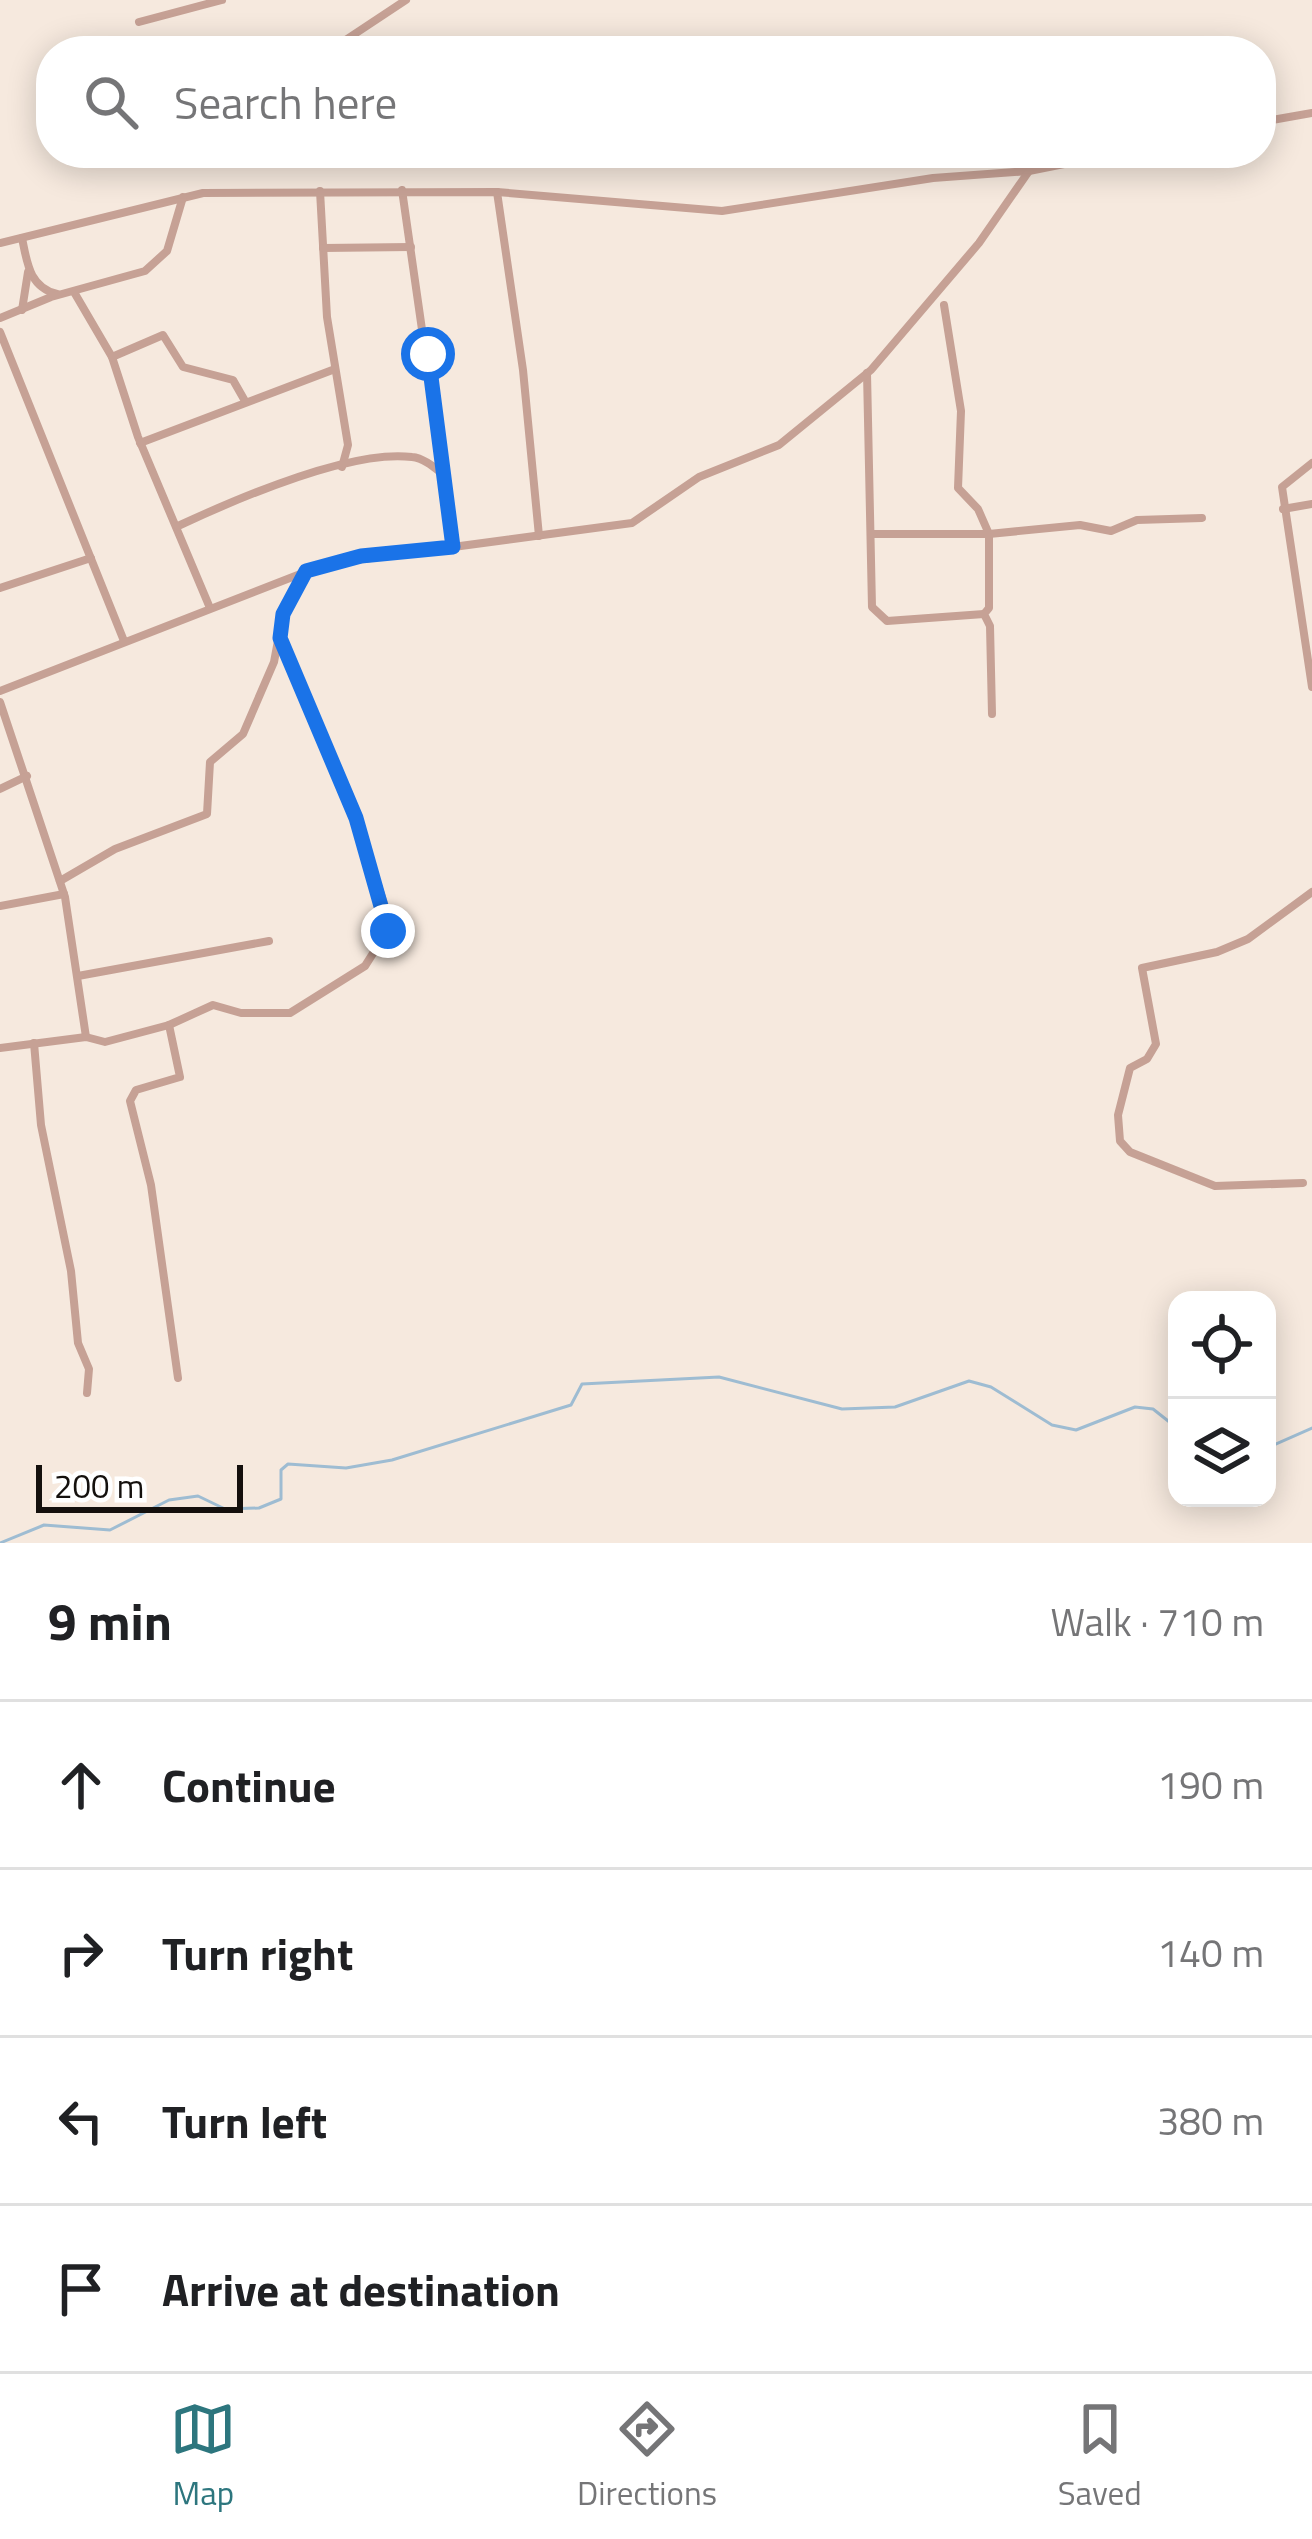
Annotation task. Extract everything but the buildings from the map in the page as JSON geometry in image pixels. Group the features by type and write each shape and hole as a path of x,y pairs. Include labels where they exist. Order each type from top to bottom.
{"street":[{"path":"139,22 221,0"},
{"path":"352,36 406,0"},
{"path":"1276,119 1312,112"},
{"path":"0,244 183,197 320,191 496,192 722,211 912,181 1044,168"},
{"path":"0,691 306,571 361,556 632,523 699,477 778,445 867,373 980,243 1029,171"},
{"path":"402,190 453,547"},
{"path":"320,191 334,369 346,416 343,467"},
{"path":"496,192 524,370 539,537"},
{"path":"0,317 58,294 136,275 163,256 183,197"},
{"path":"22,238 28,271 22,310"},
{"path":"323,248 411,247"},
{"path":"28,271 42,289 58,294"},
{"path":"74,292 112,357 140,443 210,608"},
{"path":"867,373 872,607 886,621 984,614 989,608 989,535 978,509 958,488 961,411 944,305"},
{"path":"0,332 124,641"},
{"path":"112,357 163,334 182,367 231,379 244,401"},
{"path":"140,443 334,369"},
{"path":"178,526 280,481 343,467 409,456 445,475"},
{"path":"1312,463 1282,487 1312,688"},
{"path":"1283,509 1312,504"},
{"path":"871,535 989,535 1079,525 1111,531 1138,520 1202,518"},
{"path":"0,588 91,558"},
{"path":"60,881 115,849 207,814 212,759 243,734 280,638 283,614 306,571"},
{"path":"984,614 990,626 992,714"},
{"path":"1301,615 1312,622"},
{"path":"0,1048 86,1037 105,1042 169,1025 213,1005 241,1013 290,1013 365,966 390,928 356,818 280,638"},
{"path":"0,702 64,894 86,1037"},
{"path":"0,789 27,776"},
{"path":"1303,1183 1198,1183 1130,1152 1120,1142 1118,1115 1130,1068 1147,1059 1156,1044 1142,968 1248,939 1312,892"},
{"path":"0,906 64,894"},
{"path":"77,976 269,941"},
{"path":"169,1025 179,1077 136,1090 130,1101 147,1164 178,1378"},
{"path":"34,1043 41,1125 71,1270 78,1343 89,1369 87,1393"}],"waterway":[{"path":"0,1543 44,1525 110,1530 169,1500 198,1496 225,1509 259,1508 281,1499 281,1470 288,1464 346,1468 392,1460 571,1405 582,1384 719,1377 842,1409 895,1407 969,1381 991,1387 1052,1425 1076,1430 1135,1407 1153,1409 1168,1421"},
{"path":"1276,1444 1312,1428"}],"route":[{"path":"388,931 391,925 356,818 280,638 283,614 306,571 361,556 453,547 428,354"}]}
